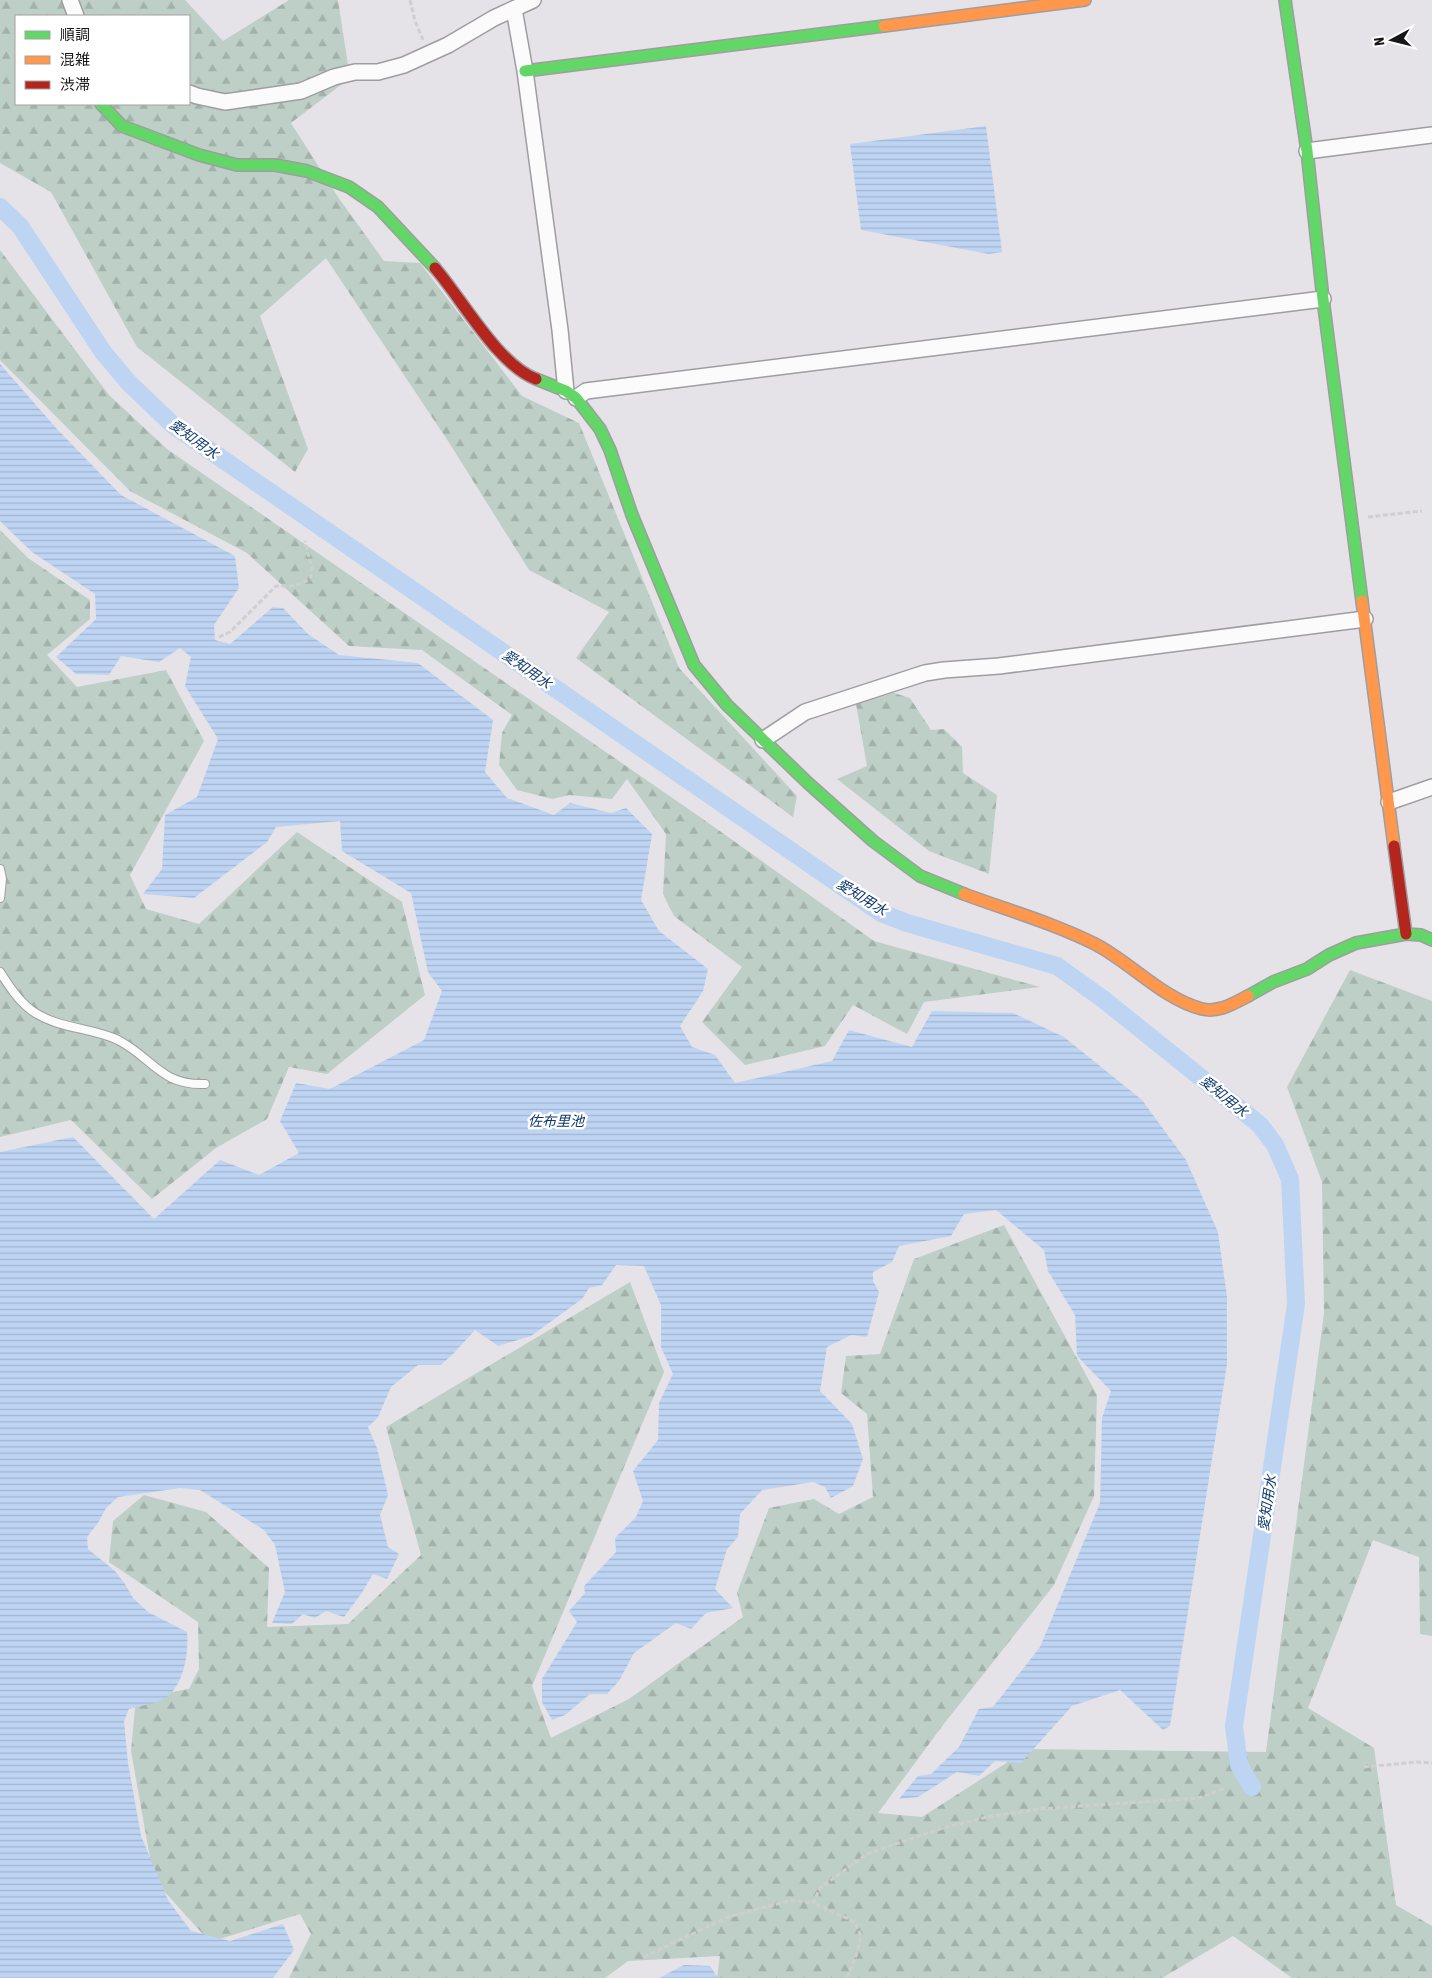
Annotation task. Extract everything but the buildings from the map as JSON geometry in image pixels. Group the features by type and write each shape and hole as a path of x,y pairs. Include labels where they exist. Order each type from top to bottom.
{"street":[{"path":"70,0 76,15"},
{"path":"190,93 225,102 301,91 334,77 355,72 378,72 404,65 448,45 494,18 533,0"},
{"path":"526,71 1085,0"},
{"path":"1285,0 1307,151 1324,299 1406,934"},
{"path":"514,9 526,71 560,330 571,395"},
{"path":"102,105 122,126 199,155 237,165 275,165 307,171 328,178 363,196 378,207 436,270 511,363 532,378 571,395 600,429 610,450 632,515 694,665 727,705 763,740 873,841 920,876 1065,931 1096,945 1177,998 1203,1009 1225,1008 1273,982 1307,969 1329,955 1356,943 1406,934 1421,935 1432,940"},
{"path":"1307,151 1432,135"},
{"path":"571,395 586,391 1324,299"},
{"path":"763,740 805,712 925,673 999,666 1365,619"},
{"path":"1388,802 1432,787"}],"lane":[{"path":"0,868 2,879 0,898"},
{"path":"0,972 21,1002 43,1017 56,1023 118,1040 167,1077 178,1082 204,1084"}],"path":[{"path":"410,0 419,32 425,44 432,52"},
{"path":"1352,519 1422,511"},
{"path":"219,637 230,632 276,586 296,586 305,583 311,577 312,568 306,541"},
{"path":"1364,1767 1432,1762"},
{"path":"813,1903 820,1888 867,1854 943,1828 987,1817 1039,1809 1199,1798 1226,1788"},
{"path":"644,1957 728,1917 792,1900 813,1903 855,1922 861,1936 856,1956 847,1978"}],"green space":[{"path":"0,0 185,0 223,41 289,0 338,0 350,78 291,123 338,197 384,261 420,263 522,396 579,423 679,668 797,796 793,817 576,658 609,612 529,570 448,441 326,258 260,316 308,449 295,472 137,347 51,192 0,163"},
{"path":"0,250 109,395 167,449 700,817 874,941 1040,987 924,1002 907,1034 853,1005 825,1046 745,1065 702,1022 742,967 674,916 663,894 666,834 627,779 612,799 569,795 552,799 517,790 499,765 502,733 512,715 422,650 349,646 247,553 130,491 0,360"},
{"path":"0,530 28,558 90,600 90,619 47,655 77,687 166,670 204,741 130,875 146,909 199,924 297,832 402,902 425,995 327,1074 289,1067 267,1119 216,1148 152,1199 71,1120 0,1137"},
{"path":"894,693 910,698 931,730 944,729 962,747 963,773 997,795 989,874 929,851 837,779 867,766 856,704"},
{"path":"1350,970 1432,1001 1432,1636 1420,1634 1419,1557 1373,1540 1308,1708 1374,1748 1396,1905 1432,1926 1432,1978 1292,1978 1233,1936 1162,1978 717,1978 720,1956 628,1961 605,1978 289,1978 311,1934 300,1914 210,1942 154,1880 131,1751 136,1698 189,1689 199,1669 198,1622 109,1562 113,1521 144,1495 206,1512 269,1568 267,1627 348,1624 421,1555 386,1427 630,1282 664,1372 532,1686 551,1738 629,1699 743,1617 737,1593 769,1508 814,1499 839,1514 873,1497 867,1414 841,1393 846,1356 880,1354 914,1259 1004,1225 1097,1395 1094,1496 1054,1585 943,1725 878,1813 922,1817 1028,1749 1266,1752 1324,1313 1322,1182 1287,1087"}],"water":[{"path":"986,126 1002,252 989,254 861,230 850,144"},
{"name":"佐布里池","path":"0,364 57,429 121,495 235,556 239,588 214,625 215,640 230,644 273,607 283,608 308,634 339,655 418,663 493,720 485,772 507,798 554,815 570,803 611,813 626,808 652,834 641,900 659,931 708,969 703,991 680,1026 692,1047 715,1055 735,1083 832,1061 849,1030 912,1047 932,1011 1013,1013 1064,1037 1142,1100 1186,1160 1218,1232 1227,1297 1227,1364 1170,1726 1163,1730 1120,1690 1072,1706 1021,1763 995,1761 979,1776 957,1772 918,1797 899,1799 918,1776 931,1774 959,1747 979,1709 993,1707 1040,1647 1100,1503 1102,1418 1111,1391 1077,1356 1075,1315 1048,1271 1044,1250 996,1210 964,1214 951,1236 899,1246 892,1262 873,1272 873,1281 879,1292 867,1337 851,1335 827,1347 820,1391 852,1424 863,1459 853,1486 831,1498 825,1487 813,1482 762,1490 740,1514 738,1537 727,1549 715,1589 733,1608 706,1613 691,1629 676,1623 634,1653 619,1681 607,1694 590,1694 565,1715 552,1720 542,1702 542,1679 577,1622 569,1611 585,1593 584,1586 616,1552 615,1538 636,1517 643,1501 633,1471 658,1440 659,1403 673,1374 661,1347 661,1305 644,1266 616,1265 602,1285 589,1288 582,1299 531,1336 498,1346 475,1330 441,1365 418,1365 391,1387 378,1417 368,1427 377,1448 388,1495 380,1515 388,1547 399,1554 387,1579 373,1574 344,1617 326,1611 315,1618 303,1614 292,1624 272,1623 285,1592 275,1545 264,1530 200,1490 180,1488 118,1497 106,1508 98,1523 87,1537 88,1549 115,1571 133,1598 148,1612 187,1632 186,1658 178,1684 167,1697 160,1701 129,1709 124,1721 128,1763 141,1836 168,1900 191,1931 230,1941 283,1924 294,1950 273,1978 0,1978 0,1152 73,1137 154,1219 220,1160 259,1175 299,1153 280,1121 296,1083 330,1089 424,1040 442,991 428,972 411,893 342,851 340,821 276,827 267,842 194,898 143,894 162,869 165,815 197,797 218,739 185,686 191,657 180,648 159,662 121,656 109,675 76,674 56,657 96,619 95,594 32,552 0,521"},
{"path":"684,1965 710,1966 718,1978 659,1978"}],"waterway":[{"name":"愛知用水","path":"0,207 20,226 103,352 129,383 173,425 881,913 907,923 1057,966 1103,999 1260,1125 1275,1145 1290,1179 1296,1304 1234,1726 1239,1765 1252,1787"}],"traffic: fast":[{"path":"1285,0 1307,151 1323,299 1362,601"},
{"path":"525,71 884,26"},
{"path":"102,105 122,126 199,155 237,165 275,165 307,171 349,187 378,207 435,268"},
{"path":"536,379 566,391 576,398 600,429 610,450 632,515 694,665 727,705 808,783 873,841 920,876 964,894"},
{"path":"1248,996 1273,982 1307,969 1329,955 1356,943 1406,934 1421,935 1432,940"}],"traffic: slow":[{"path":"884,26 1085,0"},
{"path":"1362,601 1394,846"},
{"path":"964,894 1079,936 1121,960 1160,989 1188,1004 1202,1009 1214,1010 1226,1007 1248,996"}],"traffic: jam":[{"path":"435,268 494,346 508,360 536,379"},
{"path":"1394,846 1406,934"}]}
